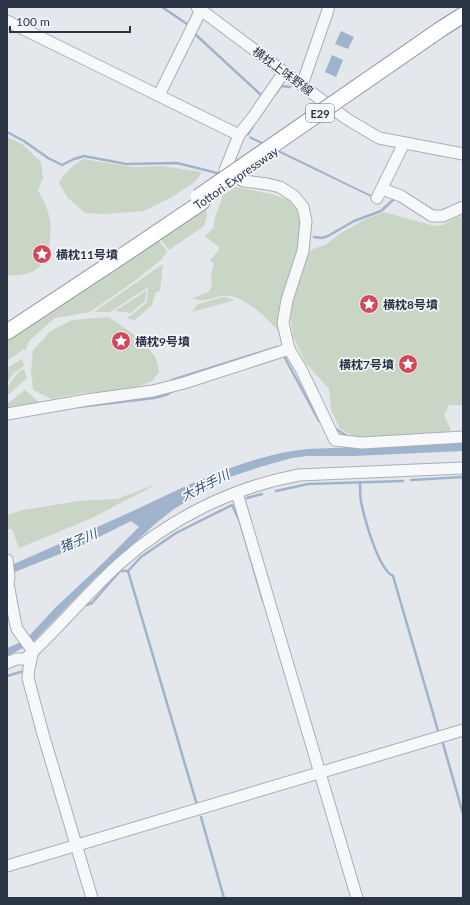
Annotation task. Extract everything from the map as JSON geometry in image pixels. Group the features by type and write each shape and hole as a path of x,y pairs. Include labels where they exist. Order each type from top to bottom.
{"highway":[{"name":"Tottori Expressway","path":"7,323 200,199 443,32 463,15"},
{"name":"Tottori Expressway","path":"443,32 463,22"},
{"name":"Tottori Expressway","path":"7,332 131,250 200,199"}],"street":[{"path":"302,85 328,7"},
{"path":"159,95 199,8"},
{"name":"横枕上味野線","path":"199,8 347,119 379,138 463,154"},
{"path":"7,21 159,95 239,136"},
{"path":"284,72 254,117 239,136 225,170 227,173 244,181 280,187 294,196 303,207 306,221 303,251 287,300 283,323 289,349 301,368 335,440 362,443 463,437"},
{"path":"404,143 379,194 401,196 432,216 444,216 463,207"},
{"path":"7,414 86,400 153,391 184,383 289,349"},
{"path":"7,663 16,659 25,659 130,555 155,535 212,503 251,487 279,478 304,474 463,468"},
{"path":"237,493 357,898"},
{"path":"7,560 10,577 8,584 17,629 33,652"},
{"path":"33,652 28,668 28,678 43,734 92,898"},
{"path":"7,866 463,730"}],"green space":[{"path":"7,137 22,144 41,162 43,178 38,190 47,209 50,223 51,231 49,247 43,262 38,268 26,274 7,275"},
{"path":"83,159 132,167 162,166 202,172 196,181 172,197 144,211 104,214 85,213 67,197 59,182 70,169"},
{"path":"236,187 271,194 289,200 298,211 302,235 283,336 256,310 240,299 231,296 204,300 197,300 193,298 208,292 212,286 211,276 214,263 210,261 220,248 205,236 214,227 214,221 223,195"},
{"path":"206,208 207,216 204,226 169,250 160,238"},
{"path":"384,212 435,226 442,225 463,215 463,407 461,405 449,405 444,415 451,430 446,434 355,437 340,429 331,410 329,389 305,362 293,336 290,314 294,293 307,253 313,249 325,245 341,233 364,220"},
{"path":"158,240 167,251 162,259 132,283 90,312 55,318 29,341 26,350 24,349 7,361 7,337"},
{"path":"163,264 160,291 156,292 152,305 135,320 128,319 129,316 147,302 148,287 110,312 94,312"},
{"path":"147,290 145,301 131,313 115,311"},
{"path":"224,297 235,300 192,312 198,304"},
{"path":"109,317 143,341 156,358 159,372 152,381 142,385 111,392 82,393 51,399 33,390 31,371 33,350 51,331 72,320"},
{"path":"22,359 24,366 14,373 7,383 7,368"},
{"path":"24,369 27,378 7,396 7,387 17,374"},
{"path":"25,390 42,405 7,413 7,404"},
{"path":"159,483 90,519 19,548 12,529 7,529 7,515 23,510 78,501 117,499"}],"water":[{"path":"341,31 354,37 348,49 335,44"},
{"path":"332,55 343,60 336,77 325,72"},
{"path":"250,136 371,195 371,197 249,138"},
{"path":"463,443 463,451 354,456 307,456 292,458 221,480 174,509 155,524 96,577 31,644 7,656 7,648 21,642 30,635 55,608 139,527 131,521 85,544 7,575 7,567 218,472 262,458 307,449"}],"waterway":[{"path":"162,7 187,24"},
{"path":"195,34 261,95"},
{"path":"277,92 281,86 290,87"},
{"path":"248,134 253,126"},
{"path":"7,132 24,141 48,158 62,165 84,156 126,164 177,163 221,174"},
{"path":"314,237 322,238 328,236 354,221 381,211 393,200"},
{"path":"172,380 277,347"},
{"path":"285,358 319,421"},
{"path":"78,407 154,398 166,395 173,391"},
{"path":"334,428 349,437"},
{"path":"411,480 463,477"},
{"path":"276,491 308,484 403,481"},
{"path":"360,482 361,501 368,530 382,564 393,576 439,734"},
{"path":"247,498 262,494"},
{"path":"85,603 87,605 92,603 120,571 128,571 141,557 176,533 232,505 240,522 263,601"},
{"path":"128,571 197,805"},
{"path":"7,676 24,672"},
{"path":"442,740 463,814"},
{"path":"201,817 224,898"}],"place":[{"name":"横枕11号墳","path":"42,254"},
{"name":"横枕8号墳","path":"369,304"},
{"name":"横枕9号墳","path":"121,341"},
{"name":"横枕7号墳","path":"408,364"}],"water label":[{"name":"大井手川","path":"205,485"},
{"name":"猪子川","path":"78,540"}]}
